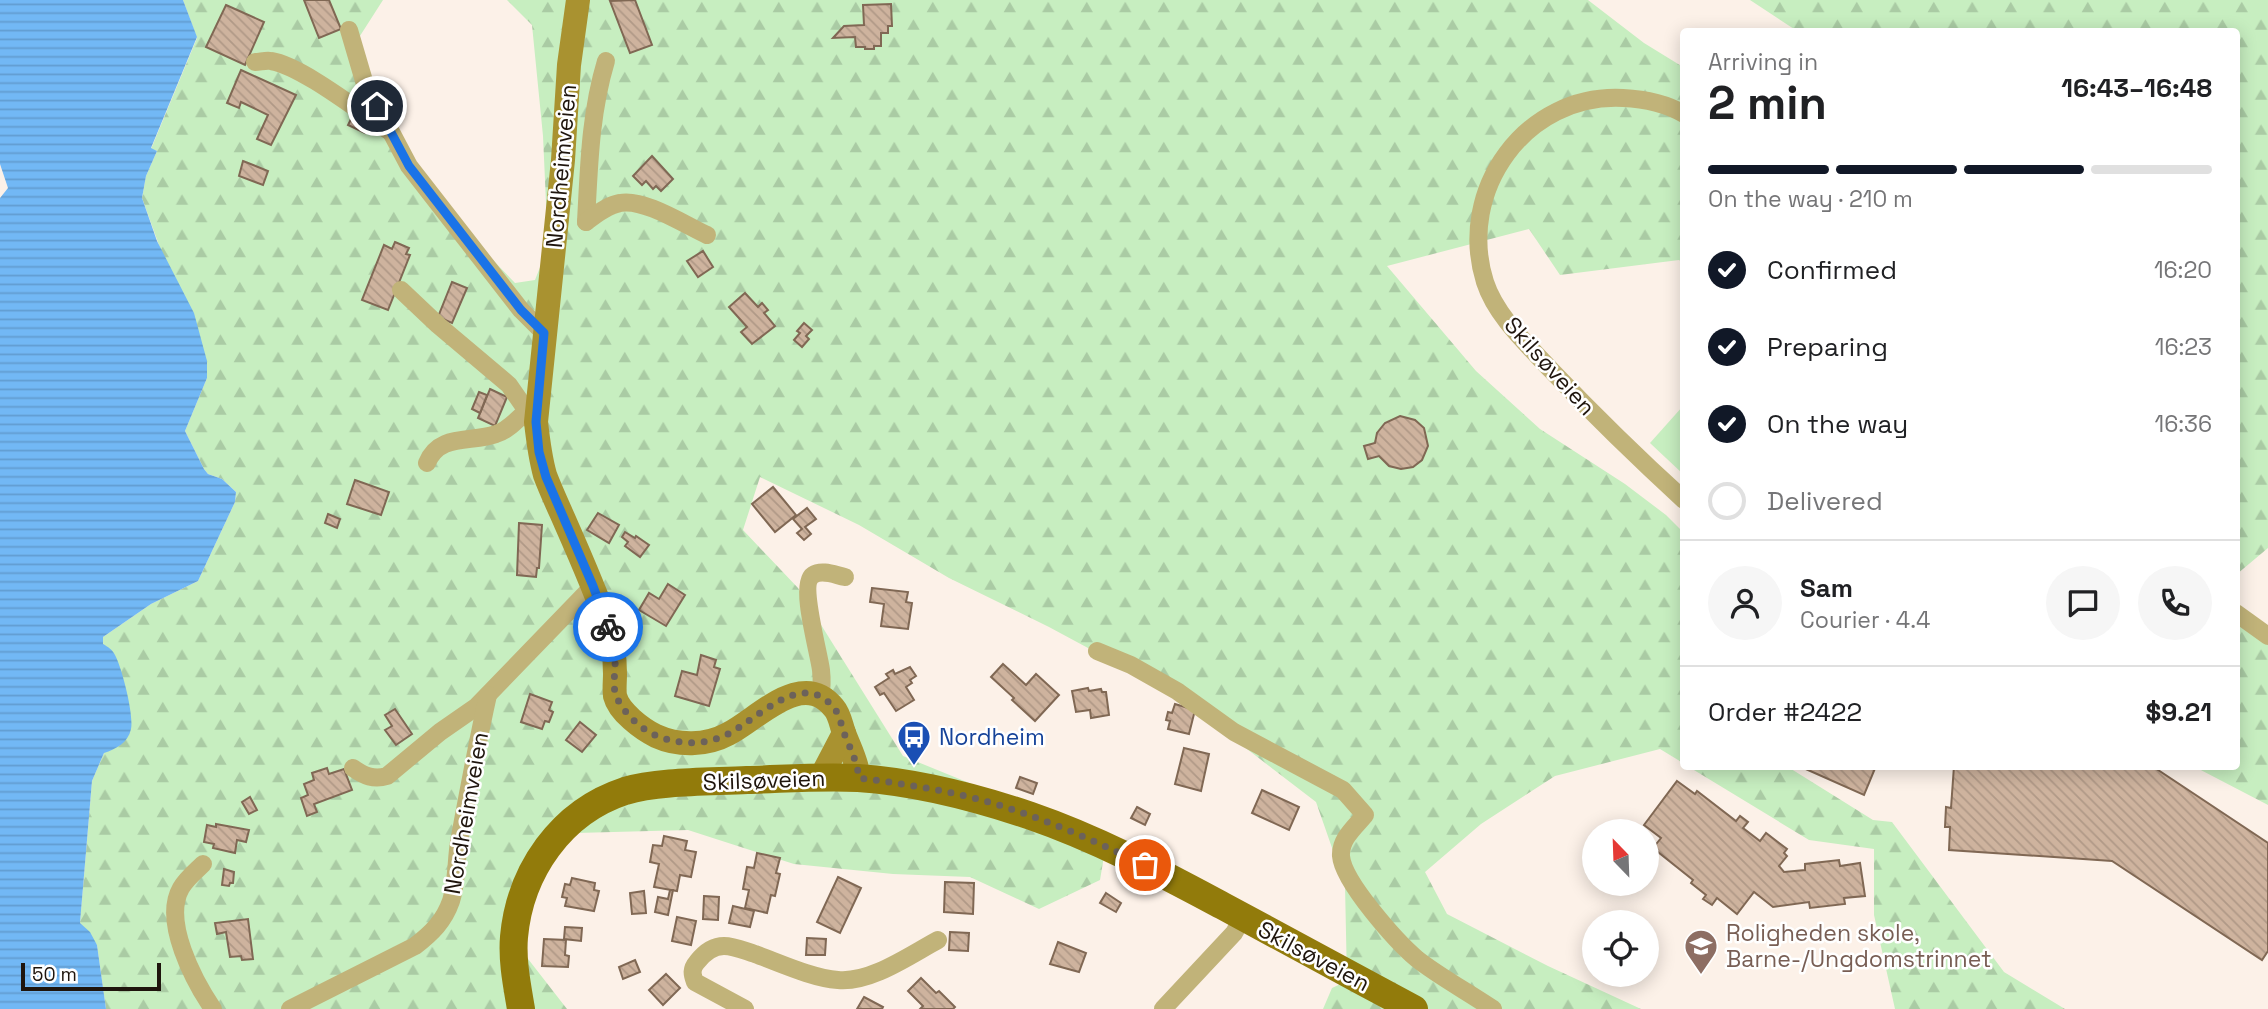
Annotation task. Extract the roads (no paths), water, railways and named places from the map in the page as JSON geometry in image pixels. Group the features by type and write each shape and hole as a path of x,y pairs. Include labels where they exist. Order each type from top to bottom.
{"main road":[{"name":"Nordheimveien","path":"578,0 569,65 563,160 544,333 532,416 546,477 610,631 615,658 615,697 626,713 645,730 658,737 685,743 710,741 728,734 770,706 796,693 820,697"},
{"path":"820,697 834,708 858,766 859,778"},
{"path":"821,777 844,733"},
{"name":"Skilsøveien","path":"521,1009 514,961 514,937 519,909 529,879 541,856 563,828 577,816 599,802 628,790 680,783 821,777 859,778 911,785 970,797 1034,817 1103,845 1414,1009"}],"street":[{"path":"349,30 364,81 409,166 521,310 544,333"},
{"path":"255,62 270,61 289,68 389,131"},
{"path":"606,61 597,89 591,126 586,222 619,203 638,203 707,235"},
{"name":"Skilsøveien","path":"1680,112 1657,103 1614,97 1580,102 1548,115 1507,150 1493,173 1483,198 1478,242 1486,284 1507,321 1573,393 1680,496"},
{"path":"401,290 509,385 532,416 487,437 458,439 442,445 430,455 428,463"},
{"path":"820,697 821,670 808,581 811,576 820,572 845,577"},
{"name":"Nordheimveien","path":"353,768 362,775 377,779 387,776 440,732 476,707 593,586"},
{"path":"2240,616 2268,636"},
{"path":"1097,651 1131,664 1177,691 1234,732 1343,790 1365,815 1345,839 1341,856 1351,882 1375,914 1416,958 1493,1009"},
{"name":"Nordheimveien","path":"290,1009 415,946 432,933 442,920 452,898 474,759 488,695"},
{"path":"203,864 179,890 176,911 182,953 213,1009"},
{"path":"1163,1009 1234,933 1243,917"},
{"path":"745,1009 695,982 693,967 710,949 724,946 739,949 838,980 858,979 874,973 938,940"}],"water":[{"path":"0,0 183,0 197,37 151,148 157,151 146,176 142,198 157,241 194,313 207,361 207,378 185,431 208,474 222,479 236,492 235,502 198,581 151,604 103,637 103,644 114,653 121,670 131,722 131,729 124,742 104,753 92,781 80,923 90,932 97,945 106,1009 0,1009 0,198 8,188 0,164"}],"place":[{"name":"Nordheim","path":"914,767"},
{"name":"Roligheden skole, Barne-/Ungdomstrinnet","path":"1701,976"}]}
